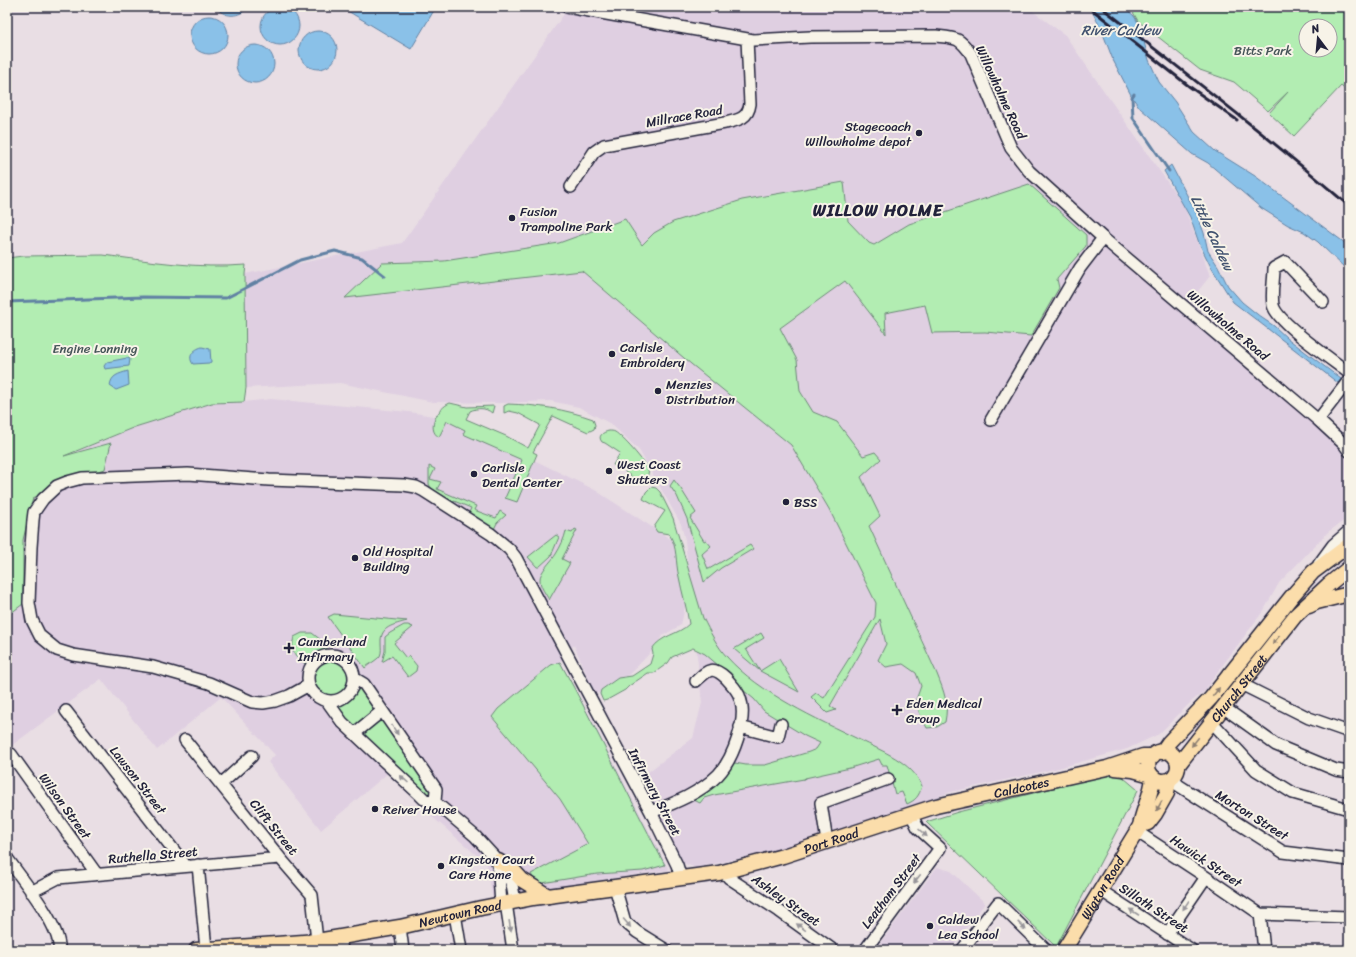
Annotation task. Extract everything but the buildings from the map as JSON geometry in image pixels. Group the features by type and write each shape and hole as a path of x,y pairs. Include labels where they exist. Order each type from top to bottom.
{"main road":[{"name":"Church Street","path":"1157,754 1212,698 1313,572 1349,545"},
{"name":"Church Street","path":"1173,774 1211,721 1224,707 1295,616 1328,585 1349,568"},
{"path":"1301,611 1317,602 1349,594"},
{"path":"1157,754 1171,754 1177,760 1173,774 1161,781 1152,776 1149,772 1149,763 1157,754"},
{"name":"Caldcotes","path":"936,806 1107,768 1143,756 1157,754"},
{"name":"Caldcotes","path":"1107,768 1133,770 1152,776"},
{"name":"Wigton Road","path":"1138,829 1148,823 1155,814 1167,793 1173,774"},
{"name":"Wigton Road","path":"1064,950 1138,829 1153,784 1152,776"},
{"name":"Port Road","path":"724,872 783,856 936,806"},
{"path":"498,861 512,869 522,880 548,896"},
{"name":"Newtown Road","path":"201,950 253,948 317,941 341,944 455,914 508,902 724,872"}],"street":[{"name":"Willowholme Road","path":"567,7 747,39 936,36 953,38 962,41 971,54 1011,148 1029,171 1103,238 1318,420 1344,444 1349,451"},
{"name":"Millrace Road","path":"571,187 594,152 604,145 725,123 738,120 746,116 749,111 750,104 747,39"},
{"path":"992,420 1080,268 1103,238"},
{"path":"1323,302 1285,262 1274,268 1273,306 1276,312 1290,327 1349,373"},
{"path":"1318,420 1349,380"},
{"name":"Infirmary Street","path":"309,685 289,696 263,703 252,702 209,683 153,667 73,655 56,650 40,636 32,620 29,603 32,520 38,505 58,486 82,478 101,477 117,478 188,474 270,480 404,485 416,487 491,534 509,549 516,558 651,812 677,865 681,878"},
{"path":"1313,572 1333,545 1349,531"},
{"path":"323,656 338,656 348,662 353,672 353,686 349,693 343,698 335,701 327,701 319,698 309,685 309,671 312,665 323,656"},
{"path":"651,812 695,792 708,784 726,764 732,753 740,727 742,712 741,699 734,688 718,670 714,669 705,672 696,681"},
{"path":"354,678 364,684 436,789 435,802"},
{"path":"1242,684 1309,718 1349,732"},
{"path":"327,701 342,722 420,795 435,802 475,836 498,861 508,902 513,950"},
{"path":"1224,707 1276,745 1336,770 1349,772"},
{"name":"Lawson Street","path":"66,711 186,866"},
{"path":"355,733 382,711"},
{"path":"1211,721 1256,770 1294,793 1349,808"},
{"path":"740,727 778,737 781,724"},
{"name":"Clift Street","path":"185,740 280,858 312,895 317,941"},
{"name":"Wilson Street","path":"10,754 96,873"},
{"path":"220,784 252,756"},
{"name":"Morton Street","path":"1173,774 1178,785 1283,852 1349,860"},
{"path":"827,842 821,803 888,779"},
{"name":"Leatham Street","path":"865,950 940,848 918,828 911,814"},
{"name":"Hawick Street","path":"1138,829 1260,914"},
{"path":"7,858 32,892 54,929 59,945 58,950"},
{"name":"Ruthella Street","path":"32,892 58,878 96,873 280,858"},
{"path":"198,865 201,950"},
{"name":"Ashley Street","path":"724,872 728,878 779,911 833,950"},
{"path":"1167,934 1206,876"},
{"path":"615,887 625,922 637,932 666,950"},
{"name":"Silloth Street","path":"1100,890 1192,950"},
{"path":"962,950 998,903 1046,950"},
{"path":"455,914 461,950"},
{"path":"1264,950 1260,914 1349,917"},
{"path":"400,928 403,950"}],"shaded area":[{"path":"569,7 1030,7 1035,13 1065,35 1184,206 1210,276 1182,311 1339,444 1349,461 1349,517 1328,532 1279,583 1264,610 1205,691 1192,701 1159,734 1127,749 1055,769 951,792 795,846 696,868 681,862 640,778 693,738 702,703 685,540 681,524 639,450 611,424 579,407 550,401 501,403 433,402 340,383 246,388 245,274 402,243"},
{"name":"Cumberland Infirmary","path":"271,399 409,412 451,419 595,490 675,542 687,598 681,625 662,636 653,650 615,689 595,694 574,645 560,662 587,710 669,870 492,896 487,864 430,815 409,792 388,773 321,830 268,762 275,755 221,697 157,750 101,679 7,749 7,482 135,427 212,403"},
{"name":"Caldew Lea School","path":"937,867 951,871 985,903 950,950 875,950"}],"green space":[{"name":"Bitts Park","path":"1130,7 1349,7 1349,93 1341,86 1294,136 1269,113 1288,92 1268,111 1234,82 1200,70 1138,21"},
{"path":"844,182 848,221 869,243 874,245 909,224 1029,184 1086,235 1086,246 1057,279 1059,288 1031,336 985,332 932,333 925,305 885,313 886,334 845,281 780,328 797,360 800,391 813,412 837,422 863,456 875,452 881,459 861,477 880,516 869,526 942,686 946,703 946,715 945,722 937,727 927,728 919,712 916,700 921,686 916,673 903,664 886,667 878,660 886,644 880,619 830,706 836,710 827,713 811,697 816,693 824,698 875,617 876,603 829,509 791,445 691,364 582,271 345,298 382,263 444,261 559,243 625,219 642,245 654,233 673,222 742,200"},
{"name":"Engine Lonning","path":"103,255 192,265 246,265 246,388 244,402 212,403 135,427 64,456 111,443 105,469 67,482 33,498 23,540 23,604 7,616 7,258 23,256"},
{"path":"450,403 467,407 494,406 492,413 481,409 470,411 466,419 506,436 528,448 540,425 518,413 509,411 504,413 504,406 508,404 561,410 593,419 595,425 594,429 588,432 553,416 533,452 537,454 517,502 505,498 522,460 463,434 465,430 447,421 439,437 435,433 433,424 435,418 446,405"},
{"path":"609,431 618,434 643,462 648,472 645,479 636,479 625,472 626,470 613,465 620,453 602,442 600,438 603,433"},
{"path":"429,466 435,469 430,479 441,482 437,489 476,506 474,510 496,518 500,511 506,515 497,523 494,529 468,515 471,508 454,501 453,504 431,488 429,484"},
{"path":"674,480 696,513 690,518 704,541 706,540 711,546 702,554 708,569 750,545 753,549 721,568 704,582 687,519 677,496 670,486"},
{"path":"651,487 656,488 660,492 673,518 703,618 723,653 740,670 772,694 807,714 887,753 904,764 911,770 922,786 918,795 913,801 907,804 902,792 895,794 887,765 882,765 879,759 850,768 804,779 714,795 704,798 700,803 694,800 716,785 729,762 746,765 765,765 809,752 816,749 820,743 805,736 764,711 754,699 727,677 719,666 705,654 693,648 672,657 668,663 654,673 648,673 625,690 603,701 600,694 601,690 618,678 632,676 650,664 653,654 652,649 656,644 685,628 689,624 674,544 669,534 657,532 654,527 665,511 643,499 646,492"},
{"path":"575,529 577,530 562,559 570,563 549,600 541,585 540,577 558,551 566,531 572,533"},
{"path":"556,535 559,537 551,556 539,567 537,567 528,557"},
{"path":"334,614 407,621 393,625 385,630 381,637 380,656 365,668 328,617"},
{"path":"404,625 413,627 394,643 406,658 409,656 417,666 416,671 408,677 392,656 382,662 385,651 385,637"},
{"path":"302,633 312,633 321,640 329,651 317,655 307,665 294,654 293,650 294,637"},
{"path":"761,633 764,638 746,649 760,671 734,649"},
{"path":"336,659 345,664 349,670 349,684 345,690 336,695 328,695 319,690 315,684 314,673 319,664 325,660"},
{"path":"779,659 799,692 760,671"},
{"path":"560,662 665,865 643,871 597,874 542,883 533,878 531,874 588,844 560,799 492,717 498,709 551,665"},
{"path":"360,688 363,690 374,710 373,713 358,726 354,726 337,711 338,705 344,703 356,690"},
{"path":"378,720 384,722 431,793 428,795 426,794 363,735 364,732"},
{"path":"1117,772 1138,790 1056,947 926,822 958,812"}],"water":[{"path":"216,7 248,7 245,11 236,15 228,15 219,11"},
{"path":"276,7 284,7 294,12 298,19 298,33 294,40 284,45 276,45 266,40 264,37 261,30 261,22 266,12 269,10"},
{"path":"341,7 436,7 411,49"},
{"name":"River Caldew","path":"1090,7 1124,7 1134,16 1139,24 1149,60 1159,82 1175,102 1194,132 1215,151 1255,176 1349,246 1349,272 1318,242 1304,232 1288,225 1261,208 1208,163 1192,154 1140,108 1132,97 1113,60 1102,31"},
{"path":"205,16 213,16 223,21 227,28 227,42 223,49 213,54 205,54 195,49 193,46 190,39 190,31 195,21 198,19"},
{"path":"314,31 322,31 332,36 336,43 336,57 332,64 322,69 314,69 304,64 302,61 299,54 299,46 304,36 307,34"},
{"path":"251,45 259,45 269,50 273,57 273,71 269,78 259,83 251,83 241,78 239,75 236,68 236,60 241,50 244,48"},
{"path":"1171,165 1197,214 1204,233 1208,251 1218,266 1228,286 1242,302 1341,379 1338,383 1233,302 1211,267 1199,243 1190,217 1164,171"},
{"path":"202,347 210,349 211,362 193,364 191,361 192,353 196,349"},
{"path":"127,358 130,359 129,366 105,369 104,366 107,362"},
{"path":"128,371 129,385 116,390 110,386 114,377"}],"waterway":[{"name":"Little Caldew","path":"1134,94 1132,97 1133,118 1169,171"},
{"path":"7,302 143,297 226,298 300,260 335,251 362,258 385,276"}],"railway":[{"path":"1089,7 1190,87 1237,120"},
{"path":"1101,7 1195,80 1349,206"}],"place":[{"name":"Stagecoach Willowholme depot","path":"919,133"},
{"name":"Fusion Trampoline Park","path":"512,218"},
{"name":"Carlisle Embroidery","path":"612,354"},
{"name":"Menzies Distribution","path":"658,391"},
{"name":"West Coast Shutters","path":"609,471"},
{"name":"Carlisle Dental Center","path":"474,474"},
{"name":"BSS","path":"786,502"},
{"name":"Old Hospital Building","path":"355,558"},
{"name":"Cumberland Infirmary","path":"289,648"},
{"name":"Eden Medical Group","path":"897,710"},
{"name":"Reiver House","path":"375,809"},
{"name":"Kingston Court Care Home","path":"441,866"},
{"name":"Caldew Lea School","path":"930,926"}],"district":[{"name":"WILLOW HOLME","path":"878,210"}]}
